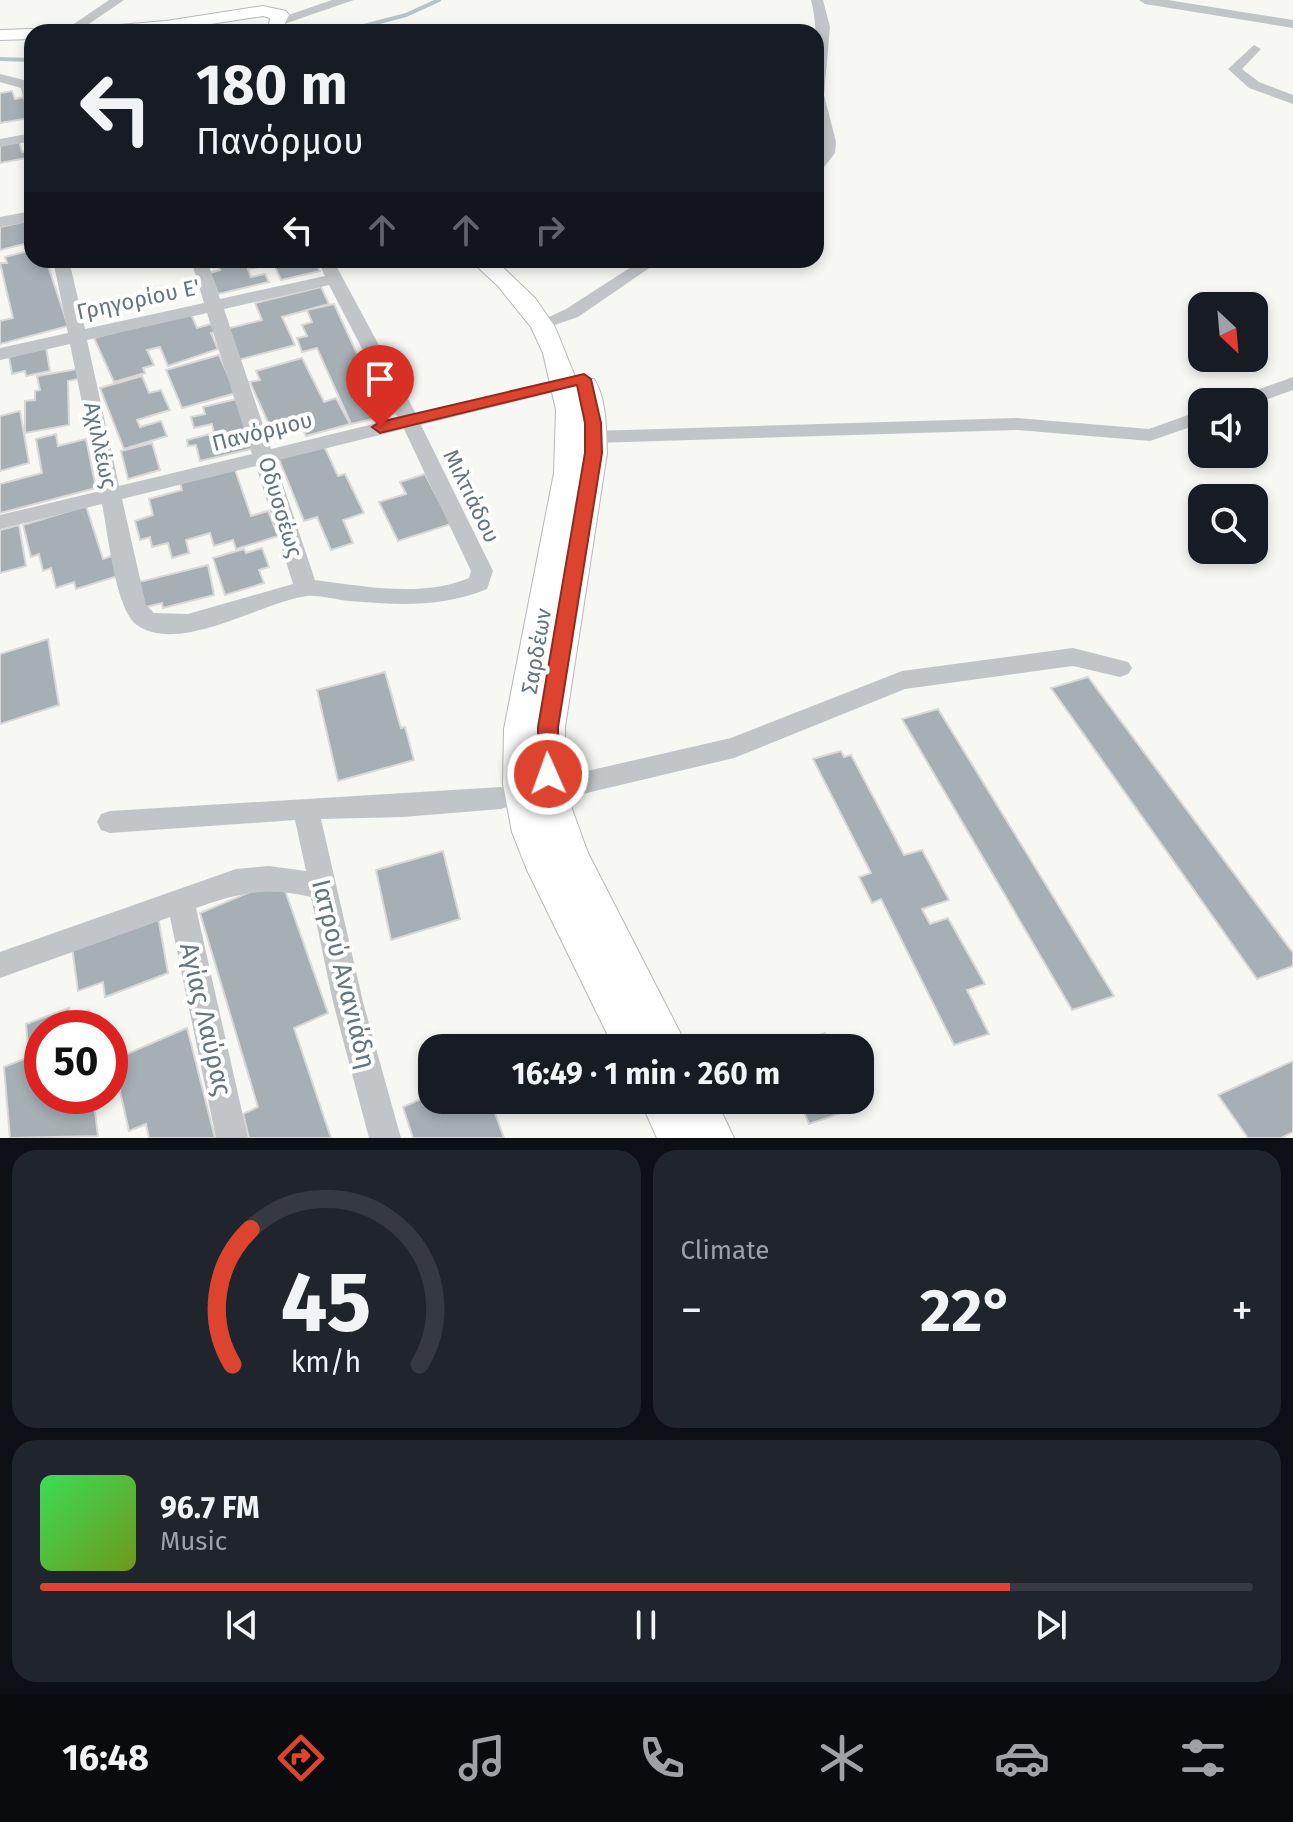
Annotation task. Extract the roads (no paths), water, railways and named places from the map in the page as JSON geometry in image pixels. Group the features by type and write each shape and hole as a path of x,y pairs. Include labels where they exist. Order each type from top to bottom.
{"main road":[{"path":"0,35 24,34"},
{"path":"0,43 24,43"},
{"name":"Σαρδέων","path":"490,268 552,322"},
{"name":"Σαρδέων","path":"511,268 534,288 552,322 594,437 592,472 548,727 548,774 554,809 571,856 660,1034"},
{"name":"Σαρδέων","path":"575,381 570,456 521,729 520,784 526,817 545,870 628,1034"},
{"path":"668,1114 680,1138"},
{"path":"700,1114 712,1138"}],"street":[{"path":"80,24 118,0"},
{"path":"262,23 312,0"},
{"path":"262,23 347,0"},
{"path":"817,0 823,24"},
{"path":"1145,0 1293,24"},
{"path":"1254,49 1235,69 1238,73 1253,84 1293,100"},
{"path":"0,78 24,84"},
{"path":"824,122 829,142 824,158"},
{"path":"0,143 24,138"},
{"path":"0,222 24,218"},
{"name":"Αχιλλέως","path":"63,268 139,617 150,623 194,621 306,588"},
{"name":"Οδυσσέως","path":"201,268 306,588 432,596 465,591 479,583"},
{"path":"552,322 640,268"},
{"name":"Γρηγορίου Ε'","path":"0,354 213,307 329,269"},
{"name":"Μιλτιάδου","path":"329,269 409,420 482,571 479,583"},
{"name":"Πανόρμου","path":"0,522 575,381"},
{"path":"1268,392 1293,383"},
{"path":"594,437 1017,424 1150,435 1188,421"},
{"path":"574,785 734,748 902,680 1073,657 1120,668"},
{"path":"110,822 501,798"},
{"name":"Ιατρού Ανανιάδη","path":"306,808 348,1002 385,1138"},
{"path":"0,965 252,877 286,877 321,887"},
{"name":"Αγίας Λαύρας","path":"180,900 232,1138"}],"waterway":[{"path":"372,24 406,15 439,0"},
{"path":"0,59 24,60"}]}
